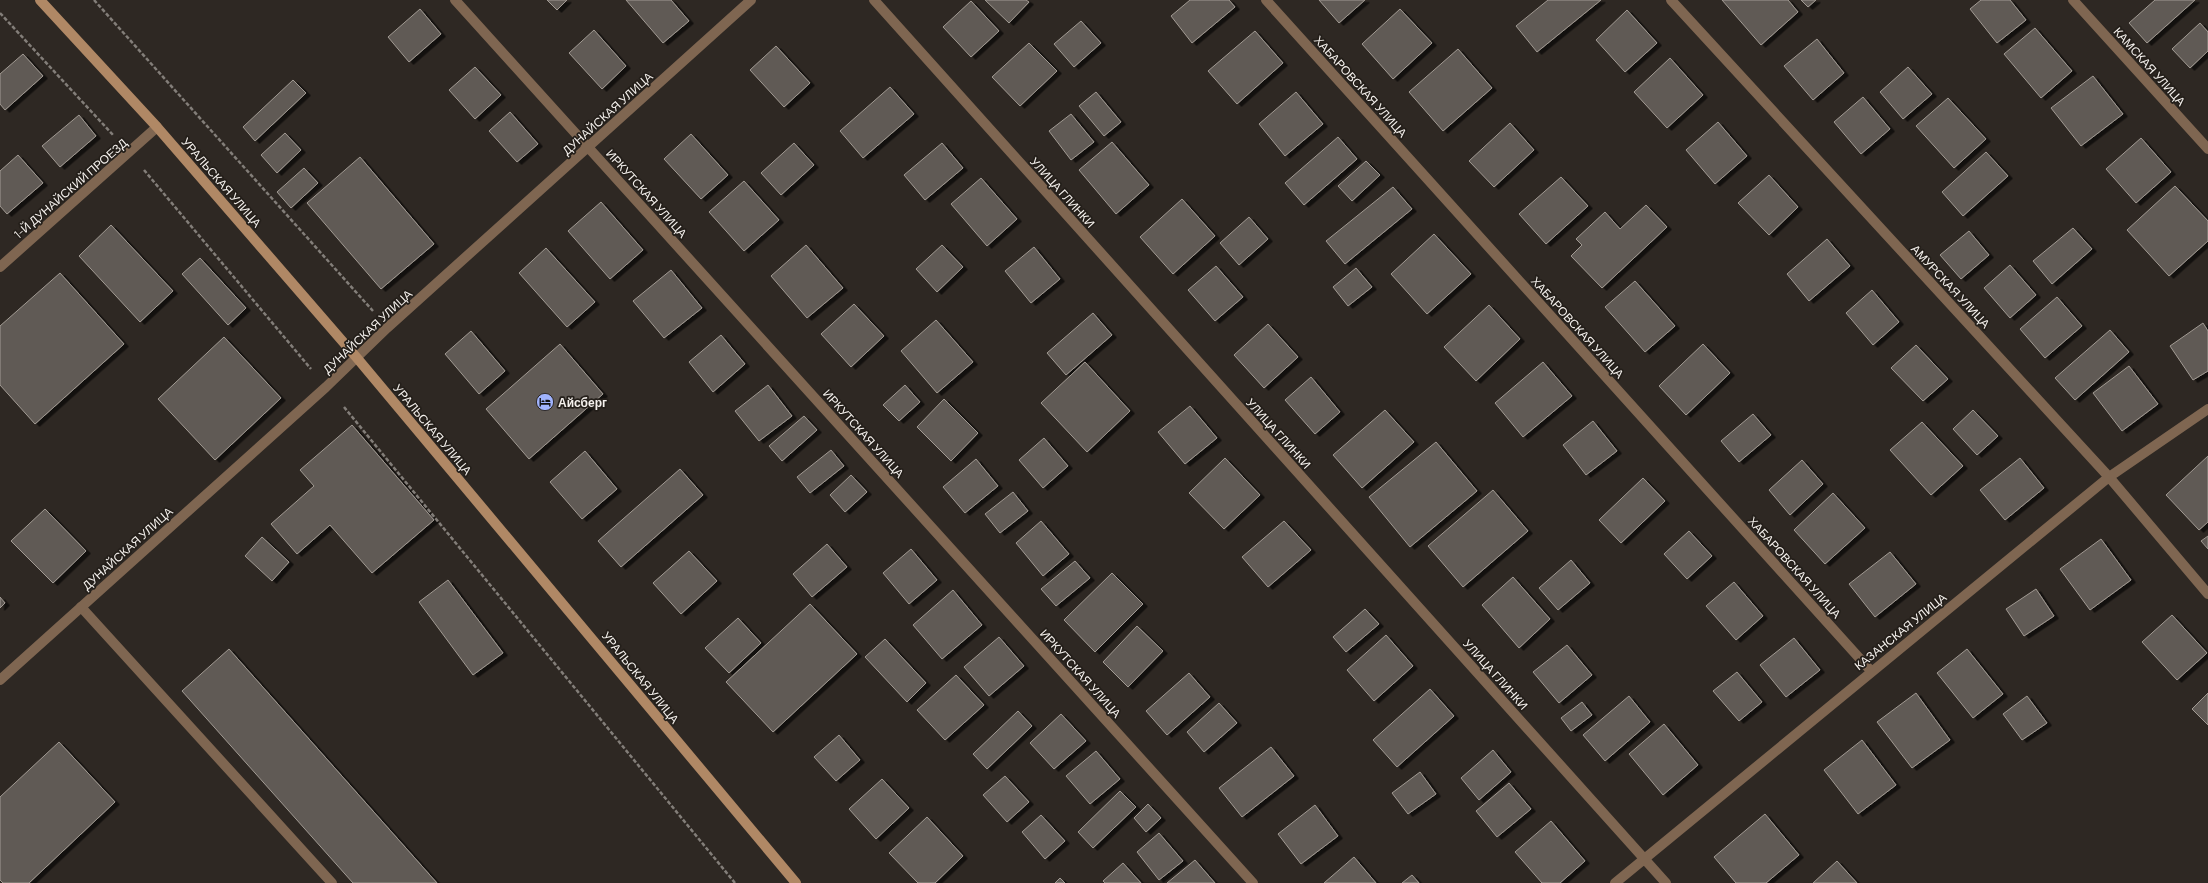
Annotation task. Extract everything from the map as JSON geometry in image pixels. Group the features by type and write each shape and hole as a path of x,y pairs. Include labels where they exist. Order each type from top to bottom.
{"main road":[{"name":"УРАЛЬСКАЯ УЛИЦА","path":"40,0 157,128 357,358 796,883"}],"street":[{"name":"ИРКУТСКАЯ УЛИЦА","path":"455,0 1254,883"},
{"name":"ДУНАЙСКАЯ УЛИЦА","path":"0,680 751,0"},
{"name":"УЛИЦА ГЛИНКИ","path":"874,0 1666,883"},
{"name":"ХАБАРОВСКАЯ УЛИЦА","path":"1266,0 1871,671"},
{"name":"АМУРСКАЯ УЛИЦА","path":"1671,0 2108,477 2208,594"},
{"name":"КАМСКАЯ УЛИЦА","path":"2073,0 2208,149"},
{"name":"1-Й ДУНАЙСКИЙ ПРОЕЗД","path":"0,267 130,154 157,128"},
{"name":"КАЗАНСКАЯ УЛИЦА","path":"1615,883 2108,477 2208,409"},
{"path":"81,607 332,883"}],"path":[{"path":"94,0 374,313"},
{"path":"0,13 130,154 311,368"},
{"path":"344,406 735,883"}],"building":[{"path":"547,0 567,0 557,10"},
{"path":"626,0 671,0 689,21 663,43"},
{"path":"985,0 1026,0 1029,2 1009,23"},
{"path":"1190,0 1229,0 1235,7 1192,43 1171,16"},
{"path":"1319,0 1365,0 1339,23"},
{"path":"1548,0 1601,0 1537,52 1516,26"},
{"path":"1722,0 1788,0 1798,12 1761,45"},
{"path":"1801,0 1816,0 1808,7"},
{"path":"1981,0 2010,0 2026,20 1997,43 1970,9"},
{"path":"2155,0 2195,0 2147,43 2129,23"},
{"path":"971,1 999,31 971,57 943,27"},
{"path":"420,9 441,34 409,62 388,37"},
{"path":"1400,9 1432,43 1393,79 1362,44"},
{"path":"1627,10 1657,43 1625,72 1596,40"},
{"path":"1081,21 1101,43 1074,67 1054,44"},
{"path":"2200,23 2208,32 2208,51 2190,68 2172,49"},
{"path":"2035,28 2072,71 2041,98 2004,54"},
{"path":"594,30 626,66 602,89 569,53"},
{"path":"1255,31 1283,63 1237,104 1208,71"},
{"path":"1817,39 1844,73 1813,100 1784,66"},
{"path":"1029,43 1057,71 1020,106 992,77"},
{"path":"776,46 810,83 784,107 750,70"},
{"path":"1458,49 1492,88 1443,131 1409,92"},
{"path":"23,54 43,76 5,110 0,104 0,74"},
{"path":"1670,58 1703,95 1667,128 1634,92"},
{"path":"475,67 501,95 475,119 449,90"},
{"path":"1908,67 1932,94 1903,119 1880,92"},
{"path":"2093,76 2123,114 2081,146 2051,108"},
{"path":"293,80 306,93 255,141 243,127"},
{"path":"890,87 914,114 863,158 840,131"},
{"path":"1096,92 1121,122 1104,136 1079,106"},
{"path":"1296,92 1323,124 1285,156 1259,124"},
{"path":"1863,97 1890,129 1861,154 1834,122"},
{"path":"1948,98 1986,139 1954,168 1916,126"},
{"path":"510,112 538,144 517,162 489,131"},
{"path":"1071,114 1094,142 1071,160 1049,131"},
{"path":"79,115 96,136 60,167 42,146"},
{"path":"1718,122 1747,156 1715,184 1686,150"},
{"path":"1510,123 1534,150 1494,187 1469,161"},
{"path":"285,133 301,150 277,173 261,155"},
{"path":"691,134 728,175 701,199 664,159"},
{"path":"1338,137 1357,159 1304,205 1285,183"},
{"path":"2141,138 2171,172 2136,203 2106,169"},
{"path":"1112,142 1149,185 1116,214 1079,170"},
{"path":"794,143 814,165 781,195 761,173"},
{"path":"942,143 963,168 925,200 904,175"},
{"path":"1986,152 2008,176 1963,216 1942,192"},
{"path":"18,155 43,183 7,214 0,206 0,171"},
{"path":"360,157 434,244 381,289 307,203"},
{"path":"1366,161 1380,175 1352,201 1338,186"},
{"path":"304,168 318,183 291,208 277,192"},
{"path":"1769,175 1798,207 1769,235 1738,203"},
{"path":"1561,177 1588,206 1546,244 1519,214"},
{"path":"981,178 1017,219 987,246 951,204"},
{"path":"744,181 779,220 744,251 709,212"},
{"path":"2175,186 2208,221 2208,241 2169,276 2127,230"},
{"path":"1393,187 1412,209 1345,264 1326,241"},
{"path":"1182,199 1215,236 1173,274 1140,237"},
{"path":"601,202 643,250 610,279 568,231"},
{"path":"1646,205 1667,227 1602,288 1571,256 1582,245 1576,239 1605,212 1620,229"},
{"path":"1249,217 1268,239 1239,265 1220,243"},
{"path":"111,225 173,291 140,322 79,256"},
{"path":"2073,228 2092,249 2052,284 2033,261"},
{"path":"1969,231 1989,255 1961,279 1940,255"},
{"path":"1434,234 1471,274 1427,314 1391,274"},
{"path":"1827,239 1850,266 1809,301 1787,274"},
{"path":"806,245 843,288 807,318 771,276"},
{"path":"942,245 963,267 937,292 916,269"},
{"path":"1034,247 1060,279 1031,303 1005,271"},
{"path":"546,248 595,302 567,327 519,273"},
{"path":"200,258 246,308 228,325 182,274"},
{"path":"2010,265 2036,295 2010,318 1984,288"},
{"path":"1216,266 1243,297 1215,321 1188,290"},
{"path":"1356,268 1372,287 1348,306 1333,287"},
{"path":"671,270 702,308 664,338 633,301"},
{"path":"60,273 124,344 35,424 0,385 0,326"},
{"path":"1635,281 1675,326 1645,352 1605,307"},
{"path":"1872,290 1899,322 1873,345 1846,313"},
{"path":"2057,297 2082,326 2045,358 2020,329"},
{"path":"854,304 884,336 851,367 821,334"},
{"path":"1489,305 1520,339 1476,381 1444,347"},
{"path":"1093,313 1112,335 1066,375 1047,353"},
{"path":"936,320 973,362 937,393 901,351"},
{"path":"2203,323 2208,331 2208,371 2193,380 2170,346"},
{"path":"1268,324 1298,357 1264,388 1234,355"},
{"path":"2110,330 2129,352 2075,400 2055,378"},
{"path":"471,331 505,371 479,394 445,354"},
{"path":"721,335 745,364 713,392 689,362"},
{"path":"224,337 281,398 215,460 158,399"},
{"name":"Айсберг","path":"560,344 603,394 529,459 486,409"},
{"path":"1703,344 1730,373 1686,415 1659,386"},
{"path":"1916,345 1948,379 1923,401 1891,368"},
{"path":"1085,362 1130,411 1087,452 1041,403"},
{"path":"1543,362 1572,396 1523,437 1495,403"},
{"path":"2129,366 2158,404 2122,431 2093,393"},
{"path":"1311,377 1340,412 1315,434 1285,400"},
{"path":"768,385 792,416 759,441 735,411"},
{"path":"905,385 920,402 899,421 883,405"},
{"path":"944,399 978,433 951,461 917,427"},
{"path":"1190,406 1217,438 1185,464 1158,432"},
{"path":"1385,410 1414,442 1362,488 1333,455"},
{"path":"1973,410 1998,436 1977,455 1953,429"},
{"path":"1753,414 1771,435 1739,462 1721,441"},
{"path":"804,416 817,430 782,461 769,446"},
{"path":"1593,421 1617,451 1586,475 1563,445"},
{"path":"1922,422 1963,466 1931,495 1890,450"},
{"path":"352,425 434,520 372,573 330,525 297,554 271,524 314,486 300,470"},
{"path":"1044,438 1068,466 1043,488 1019,460"},
{"path":"1436,442 1477,491 1410,547 1369,497"},
{"path":"831,450 844,466 810,493 797,477"},
{"path":"585,451 617,489 582,519 550,482"},
{"path":"2208,456 2208,522 2199,530 2166,495"},
{"path":"1225,458 1260,495 1224,529 1189,493"},
{"path":"2020,458 2044,488 2005,520 1980,490"},
{"path":"976,459 998,486 965,513 943,487"},
{"path":"1802,460 1823,484 1790,515 1769,490"},
{"path":"680,469 703,495 621,567 598,541"},
{"path":"851,475 867,492 845,512 830,495"},
{"path":"1643,478 1665,501 1621,543 1599,520"},
{"path":"1493,490 1528,531 1463,587 1428,546"},
{"path":"1013,492 1028,511 1000,533 985,514"},
{"path":"1833,493 1865,528 1825,564 1794,530"},
{"path":"45,509 86,551 53,583 11,541"},
{"path":"1041,521 1069,554 1043,576 1016,543"},
{"path":"1284,521 1311,550 1268,587 1242,557"},
{"path":"1689,531 1712,556 1687,579 1664,554"},
{"path":"2208,536 2208,549 2201,541"},
{"path":"262,537 289,562 272,581 245,556"},
{"path":"2101,539 2131,580 2090,610 2060,569"},
{"path":"827,544 847,567 812,597 793,574"},
{"path":"911,549 937,580 909,604 883,573"},
{"path":"689,551 717,581 681,614 653,583"},
{"path":"1890,552 1916,584 1875,617 1849,584"},
{"path":"1571,560 1590,583 1558,610 1539,588"},
{"path":"1075,561 1090,578 1056,606 1041,589"},
{"path":"1112,573 1143,604 1095,652 1064,620"},
{"path":"1513,577 1550,619 1519,648 1482,605"},
{"path":"448,580 503,653 473,675 419,602"},
{"path":"1734,582 1763,616 1736,640 1706,606"},
{"path":"2036,589 2054,616 2024,636 2006,609"},
{"path":"953,590 982,625 942,659 913,625"},
{"path":"0,597 5,603 0,608"},
{"path":"810,604 857,654 773,732 726,682"},
{"path":"1365,609 1379,624 1346,652 1333,637"},
{"path":"2172,615 2207,653 2177,680 2142,642"},
{"path":"738,618 761,643 729,673 705,648"},
{"path":"1137,626 1163,651 1128,687 1103,662"},
{"path":"1386,635 1413,666 1374,701 1347,670"},
{"path":"999,637 1024,666 989,696 964,667"},
{"path":"1794,638 1820,670 1786,697 1760,665"},
{"path":"885,639 926,683 907,702 865,657"},
{"path":"1567,645 1592,675 1559,703 1533,672"},
{"path":"229,649 437,883 353,883 182,691"},
{"path":"1967,649 2003,694 1973,718 1937,673"},
{"path":"1737,672 1762,702 1739,721 1713,691"},
{"path":"1189,673 1210,697 1167,735 1146,711"},
{"path":"956,675 984,705 945,740 917,710"},
{"path":"1430,689 1454,716 1397,767 1373,740"},
{"path":"1916,693 1950,740 1912,768 1877,722"},
{"path":"2208,693 2208,725 2192,709"},
{"path":"1629,696 1650,722 1605,761 1583,735"},
{"path":"2027,696 2047,723 2022,740 2003,714"},
{"path":"1582,702 1592,715 1571,731 1561,718"},
{"path":"1219,703 1237,723 1204,752 1187,732"},
{"path":"1018,711 1032,726 987,769 973,754"},
{"path":"1061,714 1086,741 1054,769 1030,743"},
{"path":"1664,724 1698,765 1663,795 1629,754"},
{"path":"839,735 860,760 836,781 814,757"},
{"path":"1862,740 1896,785 1858,814 1824,770"},
{"path":"59,742 115,802 29,883 3,883 0,880 0,797"},
{"path":"1271,747 1294,776 1242,817 1219,788"},
{"path":"1493,750 1511,772 1479,800 1461,778"},
{"path":"1096,751 1120,779 1090,804 1066,776"},
{"path":"1420,772 1436,794 1408,814 1392,793"},
{"path":"1005,776 1029,802 1007,822 983,795"},
{"path":"882,779 909,808 876,839 849,809"},
{"path":"1509,783 1531,809 1497,837 1476,811"},
{"path":"1120,791 1136,807 1093,848 1078,832"},
{"path":"1148,804 1161,818 1146,832 1134,818"},
{"path":"1315,805 1338,836 1301,864 1278,834"},
{"path":"1765,814 1799,855 1766,883 1736,883 1714,857"},
{"path":"1041,815 1065,841 1045,859 1022,832"},
{"path":"927,817 963,856 935,883 918,883 889,853"},
{"path":"1551,821 1585,861 1560,883 1542,883 1515,852"},
{"path":"1159,833 1183,861 1159,880 1137,852"},
{"path":"1354,857 1376,883 1324,883"},
{"path":"1195,860 1215,883 1167,883"},
{"path":"1837,861 1857,883 1813,883"},
{"path":"1123,863 1141,883 1105,883 1103,881"},
{"path":"1412,875 1419,883 1402,883"},
{"path":"1060,878 1065,883 1055,883"}],"place":[{"name":"Айсберг","path":"545,402"}]}
